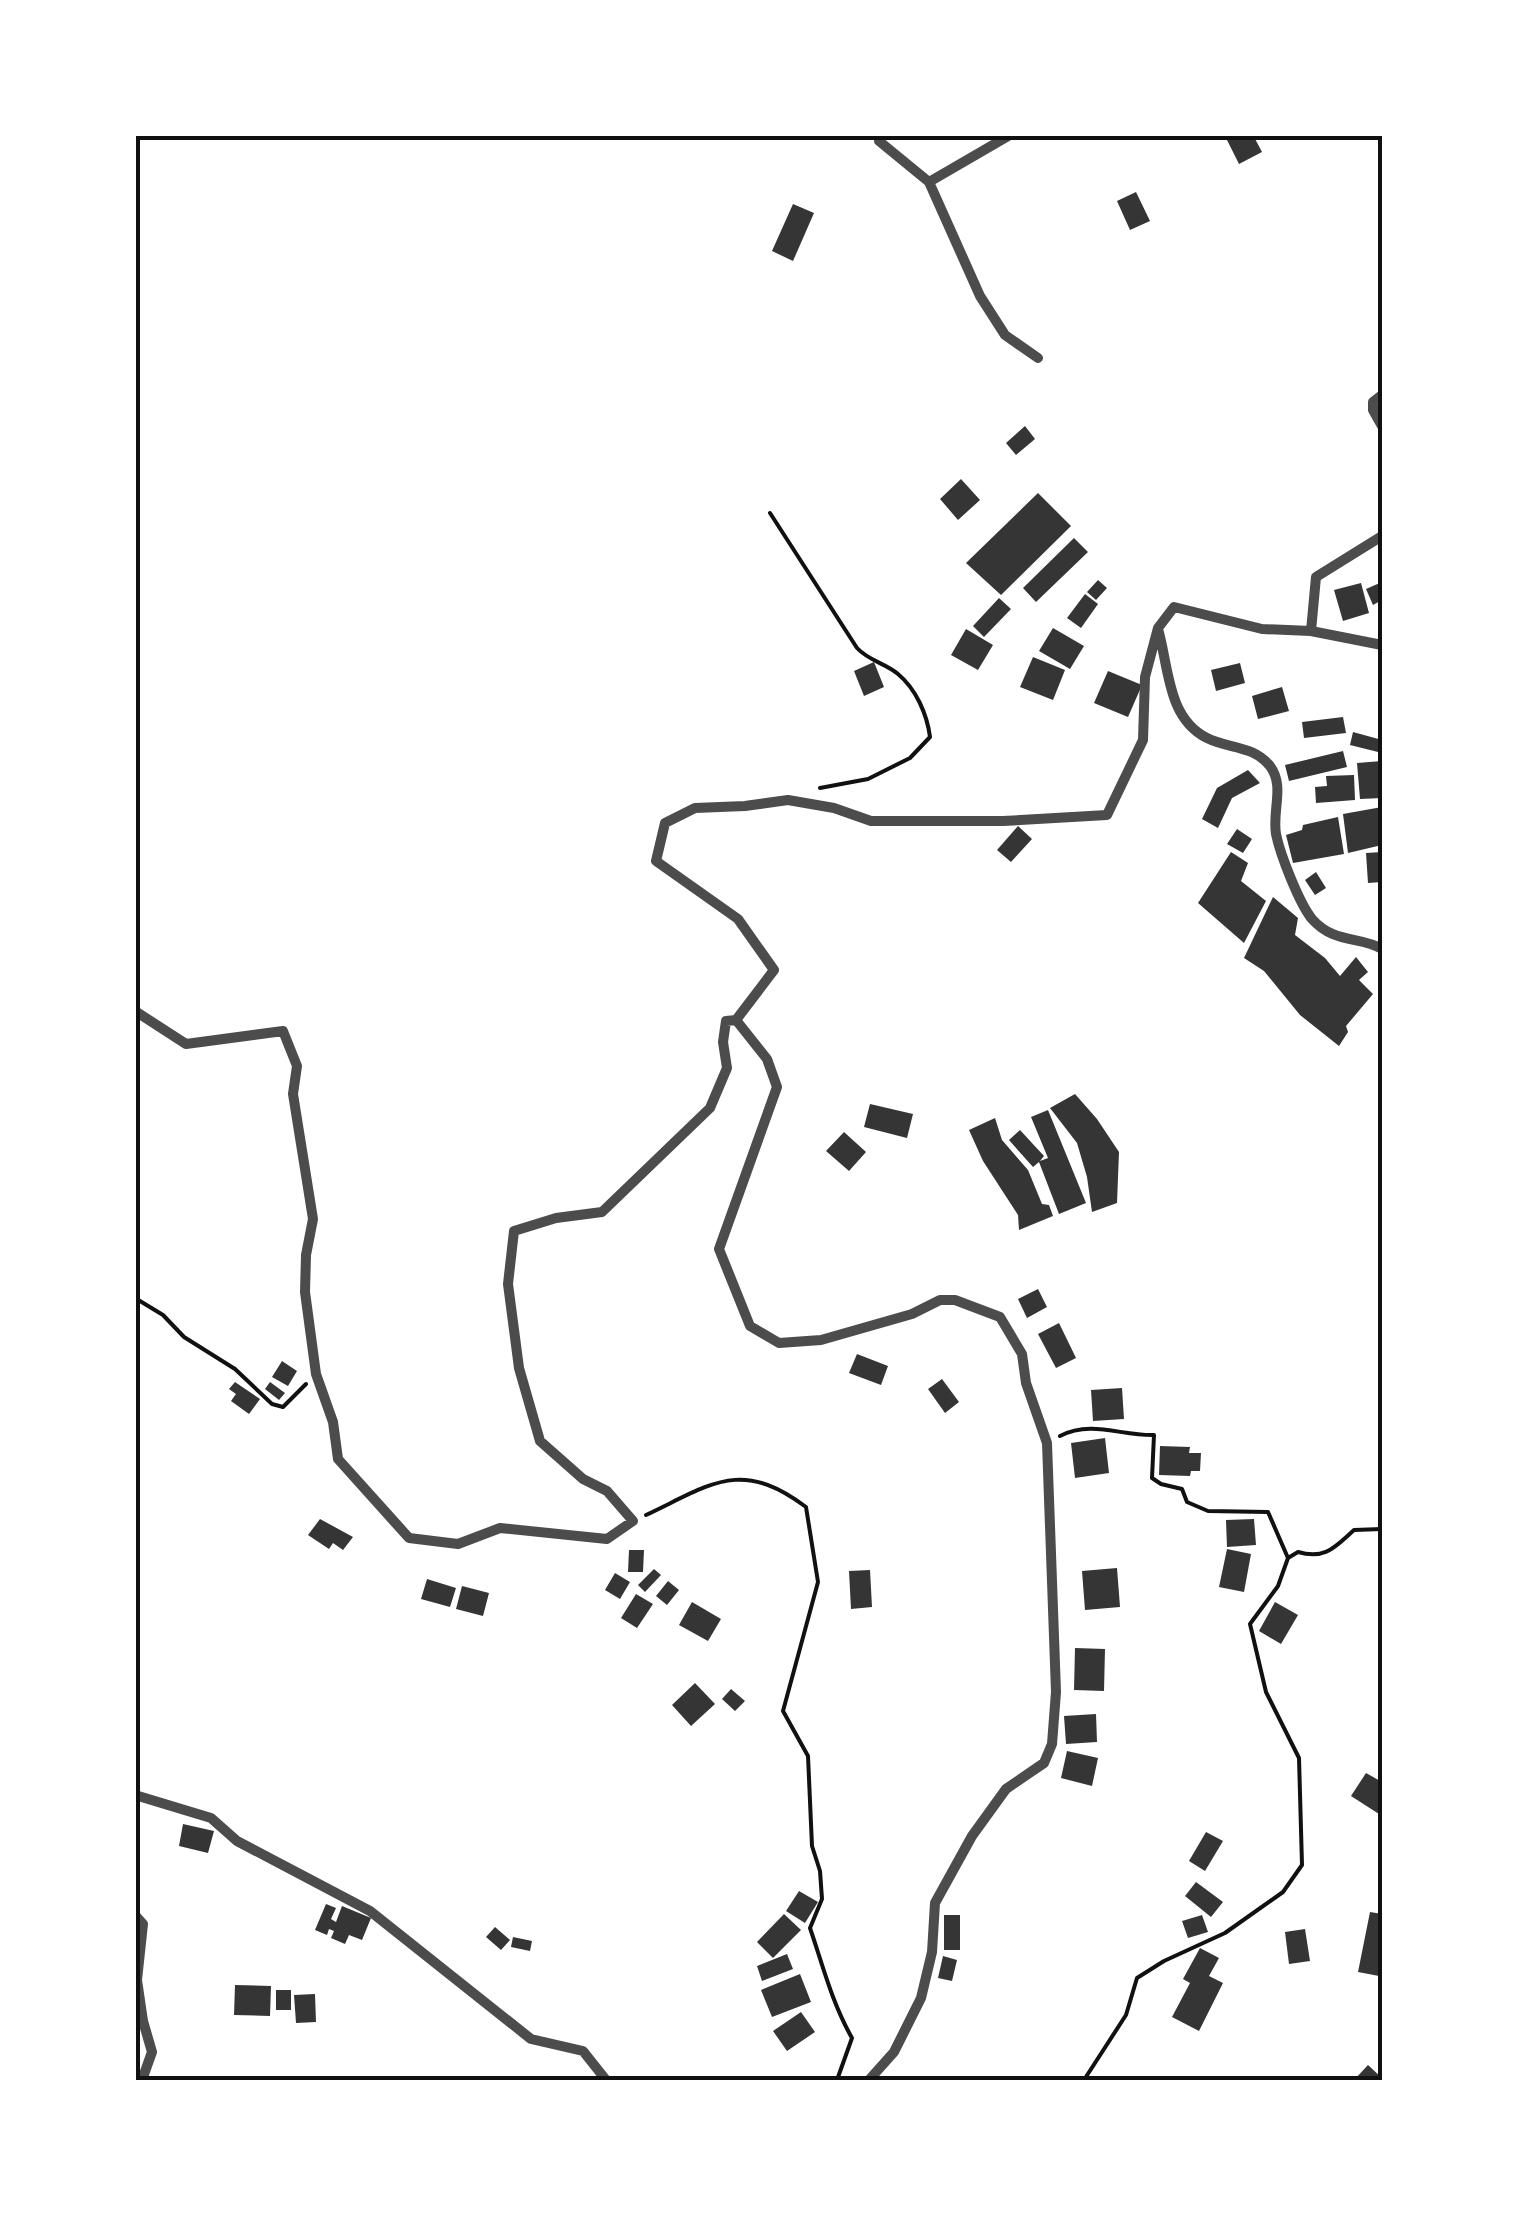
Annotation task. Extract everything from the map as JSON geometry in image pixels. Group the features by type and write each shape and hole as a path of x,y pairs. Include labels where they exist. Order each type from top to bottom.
{"street":[{"path":"929,182 1010,135"},
{"path":"878,141 929,182 980,296 1005,334 1038,358"},
{"path":"1382,396 1374,402 1374,410 1382,426"},
{"path":"1311,631 1316,577 1382,536"},
{"path":"135,1011 186,1044 284,1032 297,1066 293,1094 314,1219 306,1255 304,1292 316,1374 332,1422 338,1460 409,1538 458,1544 500,1528 606,1539 633,1521 607,1491 583,1479 540,1441 519,1368 510,1301 514,1231 556,1218 602,1212 710,1108 727,1068 723,1042 726,1021 736,1020 774,970 738,919 656,861 665,824 695,808 788,800 834,808 871,821 1002,821 1106,815 1143,740 1145,676 1158,628 1174,607 1262,629 1311,631 1382,645"},
{"path":"1158,628 1171,694 1184,717 1207,738 1246,748 1267,763 1278,779 1276,832 1312,919 1344,940 1382,949"},
{"path":"736,1020 767,1059 777,1087 718,1249 750,1326 779,1343 822,1340 912,1314 940,1300 974,1306 1000,1317 1022,1354 1026,1383 1047,1443 1056,1692 1052,1744 1044,1763 1006,1789 972,1836 935,1903 932,1952 921,1998 894,2052 869,2080"},
{"path":"135,1795 212,1818 237,1842 370,1912 531,2039 583,2050 606,2080"},
{"path":"135,1916 142,1924 138,1980 152,2052 142,2080"}],"path":[{"path":"770,512 857,648 868,659 896,672 906,683 927,715 930,737 910,758 868,778 828,785 788,800"},
{"path":"135,1298 235,1369 272,1404 283,1407 316,1374"},
{"path":"1047,1443 1076,1428 1154,1435 1152,1478 1182,1489 1186,1502 1208,1511 1268,1512 1288,1558"},
{"path":"633,1521 714,1483 738,1478 778,1486 806,1507 818,1582 784,1711 808,1756 812,1846 820,1871 822,1899 810,1928 830,1984 833,2005 852,2038 836,2080"},
{"path":"1084,2080 1126,2015 1137,1978 1225,1933 1283,1892 1302,1865 1299,1758 1266,1692 1250,1624 1278,1586 1288,1558 1298,1552 1311,1556 1327,1554 1354,1530 1382,1529"}],"building":[{"path":"1227,135 1253,135 1262,152 1239,164"},
{"path":"1136,192 1150,221 1130,230 1117,201"},
{"path":"793,204 814,213 793,261 772,251"},
{"path":"1025,426 1035,439 1016,455 1006,443"},
{"path":"961,479 980,500 958,520 940,499"},
{"path":"1038,493 1071,526 1001,595 966,563"},
{"path":"1074,538 1088,552 1036,602 1023,588"},
{"path":"1098,580 1107,588 1096,600 1087,592"},
{"path":"1382,582 1382,600 1373,605 1366,589"},
{"path":"1361,583 1369,613 1343,621 1334,590"},
{"path":"1085,594 1098,604 1081,628 1067,618"},
{"path":"999,598 1011,609 984,637 973,626"},
{"path":"1053,628 1084,646 1070,669 1039,651"},
{"path":"966,629 993,645 978,670 951,655"},
{"path":"1033,657 1065,670 1053,700 1020,687"},
{"path":"874,662 884,687 864,696 854,671"},
{"path":"1240,663 1245,683 1216,691 1211,670"},
{"path":"1108,671 1142,685 1128,717 1094,703"},
{"path":"1282,687 1289,711 1258,719 1252,696"},
{"path":"1343,717 1346,733 1304,738 1302,722"},
{"path":"1353,732 1382,740 1382,753 1350,745"},
{"path":"1343,751 1347,767 1289,781 1285,765"},
{"path":"1382,761 1382,798 1360,799 1357,763"},
{"path":"1248,770 1260,783 1232,798 1218,828 1202,819 1217,788"},
{"path":"1354,775 1355,800 1316,803 1315,787 1327,786 1326,776"},
{"path":"1382,807 1382,845 1348,853 1343,814"},
{"path":"1338,817 1344,854 1293,863 1286,835 1302,830 1303,825"},
{"path":"1018,826 1032,839 1011,862 997,850"},
{"path":"1237,829 1252,839 1243,853 1227,844"},
{"path":"1231,852 1248,863 1241,881 1266,901 1244,943 1198,903"},
{"path":"1382,852 1382,882 1368,883 1366,853"},
{"path":"1316,872 1326,888 1315,895 1305,880"},
{"path":"1273,897 1298,918 1295,935 1325,958 1340,976 1356,957 1368,972 1359,980 1373,994 1346,1026 1348,1032 1339,1046 1300,1015 1264,971 1244,958"},
{"path":"1075,1094 1119,1152 1117,1203 1092,1212 1077,1143 1050,1108"},
{"path":"870,1104 913,1114 907,1138 864,1127"},
{"path":"1048,1110 1086,1203 1059,1214 1039,1162 1033,1167 1009,1140 1020,1130 1044,1156 1040,1161 1048,1158 1031,1117"},
{"path":"995,1118 1002,1140 1028,1170 1042,1204 1049,1205 1053,1216 1019,1230 1018,1215 983,1161 969,1130"},
{"path":"844,1132 866,1152 849,1171 826,1151"},
{"path":"1038,1289 1047,1307 1027,1318 1018,1299"},
{"path":"1059,1323 1076,1358 1056,1368 1038,1334"},
{"path":"857,1354 888,1366 881,1385 849,1373"},
{"path":"282,1361 297,1371 288,1386 272,1377"},
{"path":"942,1379 959,1402 945,1413 928,1389"},
{"path":"235,1382 260,1399 249,1414 231,1401 236,1394 229,1389"},
{"path":"270,1382 285,1393 279,1400 265,1389"},
{"path":"1122,1388 1124,1419 1093,1421 1091,1390"},
{"path":"1105,1438 1109,1473 1075,1478 1071,1443"},
{"path":"1160,1446 1190,1447 1189,1453 1201,1453 1200,1471 1191,1471 1190,1476 1159,1475"},
{"path":"320,1519 353,1537 343,1550 333,1543 329,1549 308,1535"},
{"path":"1254,1519 1256,1545 1227,1547 1226,1520"},
{"path":"1227,1549 1251,1554 1244,1592 1219,1587"},
{"path":"629,1550 644,1550 643,1572 628,1572"},
{"path":"1117,1568 1120,1607 1085,1610 1082,1571"},
{"path":"654,1569 661,1575 645,1592 638,1585"},
{"path":"870,1570 872,1607 851,1609 849,1571"},
{"path":"615,1573 630,1582 620,1599 605,1590"},
{"path":"427,1579 456,1588 450,1607 421,1599"},
{"path":"668,1581 679,1590 667,1605 656,1596"},
{"path":"462,1586 489,1593 483,1616 456,1609"},
{"path":"636,1594 653,1604 637,1628 621,1618"},
{"path":"692,1602 721,1619 708,1641 679,1625"},
{"path":"1275,1602 1298,1615 1281,1644 1259,1631"},
{"path":"1075,1648 1105,1649 1104,1691 1074,1690"},
{"path":"695,1683 715,1704 691,1726 672,1705"},
{"path":"731,1689 745,1701 735,1711 722,1699"},
{"path":"1096,1714 1097,1742 1066,1744 1064,1716"},
{"path":"1067,1751 1098,1758 1092,1786 1061,1778"},
{"path":"1366,1773 1382,1782 1379,1814 1351,1796"},
{"path":"183,1824 214,1831 208,1853 179,1846"},
{"path":"1206,1832 1223,1841 1205,1871 1189,1861"},
{"path":"1196,1882 1223,1902 1211,1917 1185,1896"},
{"path":"799,1891 818,1902 805,1923 786,1911"},
{"path":"326,1904 336,1908 331,1919 336,1922 342,1906 371,1918 362,1940 349,1935 345,1944 331,1938 334,1931 329,1929 327,1935 315,1930"},
{"path":"1370,1912 1382,1914 1379,1976 1358,1972"},
{"path":"784,1914 801,1930 773,1958 757,1942"},
{"path":"944,1915 960,1915 960,1950 944,1950"},
{"path":"1202,1915 1208,1932 1188,1938 1182,1921"},
{"path":"495,1927 510,1940 501,1950 486,1937"},
{"path":"1305,1929 1310,1961 1289,1964 1285,1932"},
{"path":"513,1937 532,1941 530,1951 511,1947"},
{"path":"1200,1948 1219,1958 1209,1976 1223,1983 1199,2031 1172,2017 1190,1983 1183,1979"},
{"path":"787,1954 793,1969 762,1981 757,1966"},
{"path":"943,1956 957,1960 952,1981 938,1978"},
{"path":"800,1974 811,2002 772,2017 761,1990"},
{"path":"235,1985 271,1986 270,2016 234,2015"},
{"path":"276,1990 291,1990 291,2010 276,2010"},
{"path":"315,1994 316,2022 296,2023 294,1995"},
{"path":"801,2012 815,2032 787,2051 773,2031"},
{"path":"1368,2065 1382,2080 1354,2080"}]}
